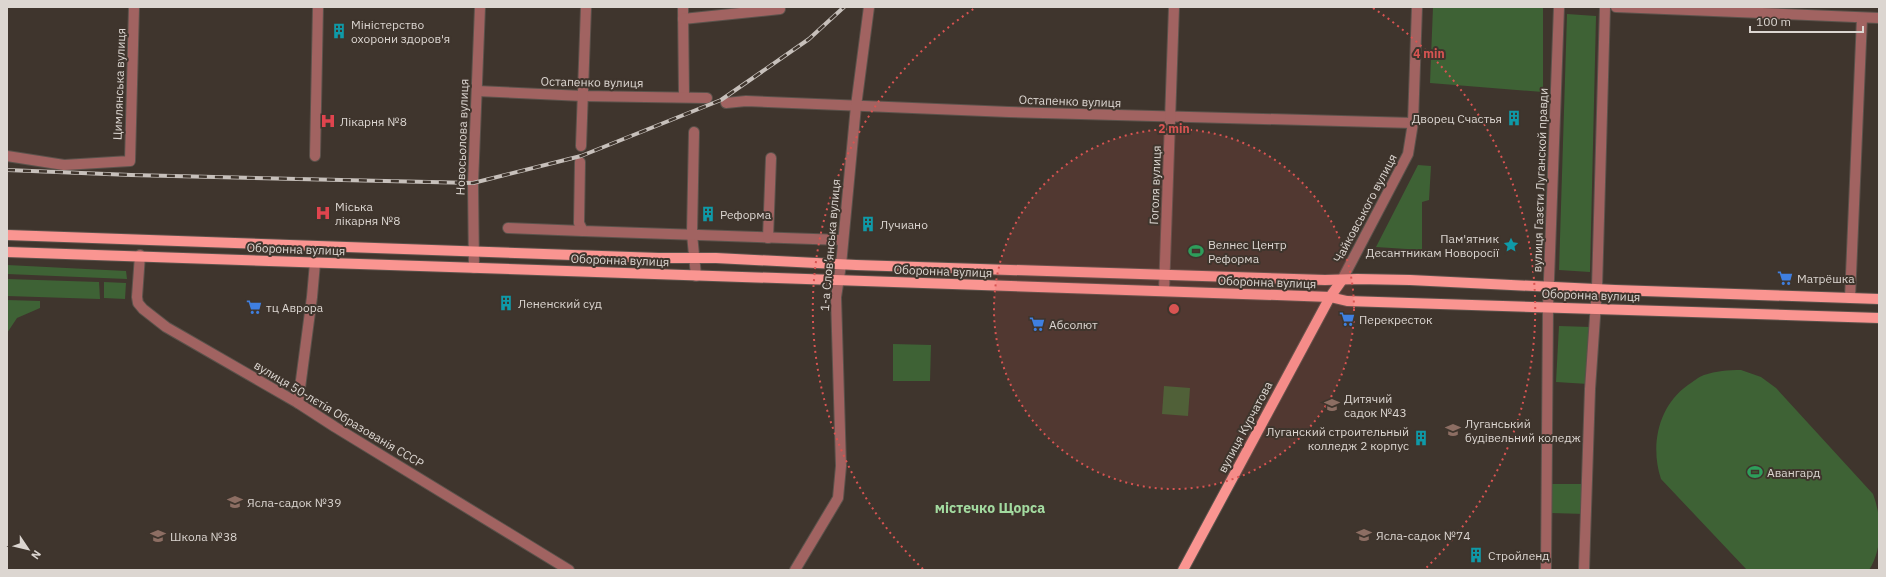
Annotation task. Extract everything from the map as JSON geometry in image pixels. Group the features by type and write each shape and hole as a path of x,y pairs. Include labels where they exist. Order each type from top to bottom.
{"main road":[{"name":"Оборонна вулиця","path":"7,235 475,252 694,259 716,258 841,264 1165,275 1342,280 1410,280 1615,290 1879,299"},
{"name":"Оборонна вулиця","path":"7,252 140,255 315,263 1164,291 1330,297 1347,301 1548,306 1879,318"},
{"name":"Чайковського вулиця","path":"1330,297 1342,280"},
{"name":"вулиця Курчатова","path":"1183,570 1330,297"}],"street":[{"name":"Цимлянська вулиця","path":"7,156 64,165 130,161 134,7"},
{"path":"315,156 318,7"},
{"name":"Новосьолова вулиця","path":"474,268 473,183 480,7"},
{"path":"581,146 586,7"},
{"path":"683,7 684,96"},
{"name":"1-а Слов’янська вулиця","path":"795,570 838,498 841,466 836,297 841,264 856,106 869,7"},
{"name":"Гоголя вулиця","path":"1164,291 1174,7"},
{"name":"Чайковського вулиця","path":"1342,280 1408,154 1413,123 1416,7"},
{"name":"вулиця Газєти Луганской правди","path":"1546,570 1548,306 1550,286 1559,7"},
{"path":"1584,570 1590,389 1597,288 1605,7"},
{"path":"1616,7 1879,18"},
{"path":"683,19 780,10"},
{"path":"1850,298 1862,18"},
{"name":"Остапенко вулиця","path":"477,91 583,96 684,96 707,98"},
{"name":"Остапенко вулиця","path":"726,103 746,101 1170,117 1413,123"},
{"path":"694,132 692,234 696,276"},
{"path":"768,238 771,158"},
{"path":"580,162 579,223 583,231"},
{"path":"508,228 843,240"},
{"name":"вулиця 50-лєтія Образованія СССР","path":"140,255 137,297 138,303 143,309 166,327 298,403 569,570"},
{"path":"298,403 315,263"}],"green space":[{"path":"1433,7 1543,7 1543,92 1430,83"},
{"path":"1567,14 1596,16 1590,272 1559,270"},
{"path":"1418,165 1431,166 1429,200 1422,202 1422,250 1376,247"},
{"path":"7,265 126,271 127,279 7,274"},
{"path":"7,279 99,282 100,299 7,296"},
{"path":"104,282 126,283 125,299 104,298"},
{"path":"7,300 40,301 40,308 17,318 7,333"},
{"path":"1559,326 1590,327 1588,384 1556,382"},
{"path":"893,344 931,345 930,381 893,381"},
{"name":"Авангард","path":"1741,370 1761,377 1776,388 1873,494 1878,513 1880,533 1877,552 1869,570 1747,570 1661,479 1656,453 1657,440 1663,415 1670,404 1688,385 1702,376 1718,372"},
{"path":"1164,386 1190,388 1188,416 1162,414"},
{"path":"1551,484 1585,484 1585,514 1551,513"}],"railway":[{"path":"7,170 131,175 473,183 581,156 721,100 809,39 844,7"}],"place":[{"name":"Міністерство охорони здоров'я","path":"339,31"},
{"name":"Дворец Счастья","path":"1514,118"},
{"name":"Лікарня №8","path":"328,121"},
{"name":"Міська лікарня №8","path":"323,213"},
{"name":"Реформа","path":"708,214"},
{"name":"Лучиано","path":"868,224"},
{"name":"Пам'ятник Десантникам Новоросії","path":"1511,245"},
{"name":"Велнес Центр Реформа","path":"1196,251"},
{"name":"Матрёшка","path":"1785,278"},
{"name":"Лененский суд","path":"506,303"},
{"name":"тц Аврора","path":"254,307"},
{"name":"Перекресток","path":"1347,319"},
{"name":"Абсолют","path":"1037,324"},
{"name":"Дитячий садок №43","path":"1332,405"},
{"name":"Луганський будівельний коледж","path":"1453,430"},
{"name":"Луганский строительный колледж 2 корпус","path":"1421,438"},
{"name":"Авангард","path":"1755,472"},
{"name":"Ясла-садок №39","path":"235,502"},
{"name":"Ясла-садок №74","path":"1364,535"},
{"name":"Школа №38","path":"158,536"},
{"name":"Стройленд","path":"1476,555"}],"district":[{"name":"містечко Щорса","path":"990,508"}]}
